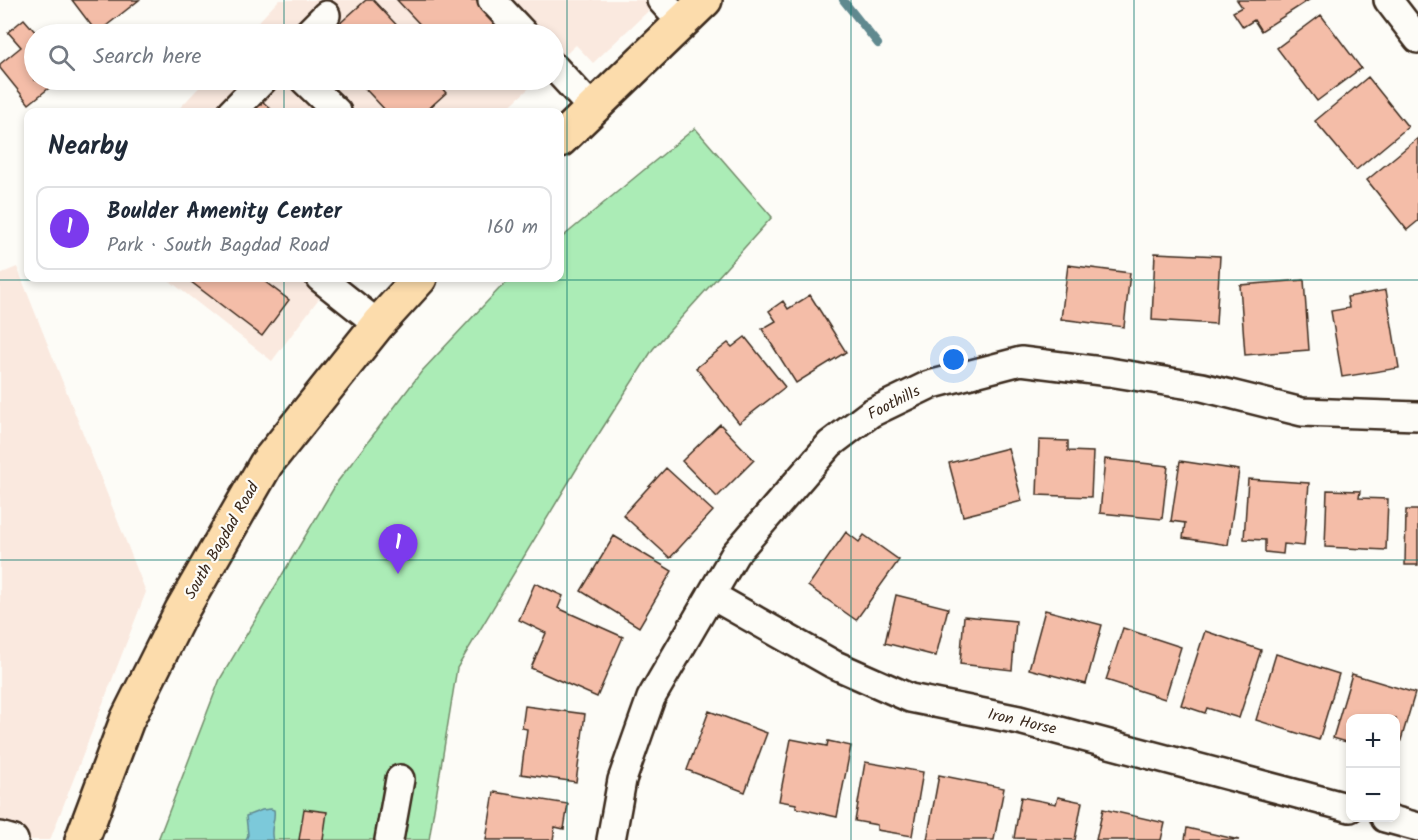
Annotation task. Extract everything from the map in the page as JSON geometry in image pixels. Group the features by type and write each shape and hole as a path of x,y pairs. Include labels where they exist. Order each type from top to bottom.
{"main road":[{"path":"564,136 592,109 671,11 705,0"},
{"name":"South Bagdad Road","path":"82,840 127,720 187,601 266,464 378,324 416,282"}],"street":[{"path":"492,0 515,24"},
{"path":"1388,0 1418,39"},
{"path":"317,24 326,15"},
{"path":"564,78 592,109"},
{"path":"236,108 253,90"},
{"path":"314,90 333,108"},
{"path":"325,282 378,324"},
{"name":"Foothills","path":"611,840 622,780 651,698 735,554 830,444 871,412 929,385 1021,361 1202,387 1302,412 1418,416"},
{"name":"Iron Horse","path":"711,595 833,664 910,698 1019,720 1346,807"},
{"path":"389,840 400,779"},
{"path":"1400,822 1418,827"},
{"path":"0,836 14,840"}],"shaded area":[{"path":"279,0 660,0 593,63 576,45 564,56 564,24 256,24"},
{"path":"197,90 527,90 507,108 180,108"},
{"path":"17,267 146,592 50,840 0,840 0,274"},
{"path":"171,282 335,282 317,301 272,361"}],"green space":[{"path":"695,128 772,217 653,349 579,465 457,668 429,840 158,840 220,679 338,481 422,371 499,289 508,282 564,282 564,236"}],"water":[{"path":"274,810 273,840 246,840 248,835 246,816"}],"building":[{"path":"72,0 139,0 108,24 90,24"},
{"path":"366,0 373,0 396,24 339,24"},
{"path":"397,0 476,0 499,24 420,24"},
{"path":"1237,0 1309,0 1261,31 1254,20 1243,27 1233,12 1242,7"},
{"path":"1321,15 1361,68 1317,101 1277,48"},
{"path":"24,19 28,24 24,24 24,90 46,90 29,104 0,68 0,64 21,47 8,32"},
{"path":"1368,77 1408,127 1356,170 1315,121"},
{"path":"366,90 444,90 446,93 429,108 383,108"},
{"path":"262,101 270,108 256,108"},
{"path":"1418,138 1418,221 1407,230 1367,180"},
{"path":"1155,253 1220,256 1216,324 1152,320"},
{"path":"1068,265 1130,273 1124,327 1061,319"},
{"path":"1304,280 1309,350 1245,355 1240,285"},
{"path":"191,282 265,282 289,300 262,336"},
{"path":"1386,290 1399,368 1342,377 1331,311 1349,308 1347,297"},
{"path":"810,295 846,352 796,383 762,329 776,321 769,311 783,301 788,309"},
{"path":"745,337 785,387 739,423 696,368 728,343 732,347"},
{"path":"720,424 754,460 717,497 682,461"},
{"path":"1039,440 1068,441 1068,451 1093,452 1091,497 1037,495"},
{"path":"1008,448 1022,501 963,516 949,463"},
{"path":"1105,459 1168,466 1162,519 1100,513"},
{"path":"1180,461 1239,470 1228,545 1183,538 1185,523 1171,521"},
{"path":"666,468 713,511 670,558 623,515"},
{"path":"1248,479 1309,483 1304,546 1284,544 1283,554 1265,552 1265,540 1244,539"},
{"path":"1327,490 1360,491 1359,498 1388,499 1386,550 1325,547"},
{"path":"1406,510 1418,510 1418,565 1405,565"},
{"path":"846,532 859,542 864,535 899,560 856,620 808,586"},
{"path":"614,536 672,571 639,627 581,591"},
{"path":"535,583 563,596 558,608 623,637 597,697 531,668 546,633 519,620"},
{"path":"896,595 948,608 936,656 885,643"},
{"path":"1045,610 1102,625 1086,684 1029,669"},
{"path":"964,616 1016,621 1012,670 960,664"},
{"path":"1123,628 1181,647 1165,699 1106,680"},
{"path":"1205,631 1261,650 1239,718 1207,708 1205,713 1181,705"},
{"path":"1276,654 1339,674 1319,740 1256,720"},
{"path":"1352,674 1415,693 1400,744 1400,714 1346,714 1346,742 1333,738"},
{"path":"525,706 585,714 576,782 521,774 527,729 522,728"},
{"path":"709,711 767,733 745,792 687,770"},
{"path":"791,739 827,746 828,741 851,746 837,817 796,808 796,804 779,801"},
{"path":"865,762 923,772 912,836 877,830 877,825 855,821"},
{"path":"939,775 1004,788 994,840 927,840"},
{"path":"494,792 568,804 564,829 555,827 553,840 486,840"},
{"path":"1021,797 1056,804 1058,797 1082,802 1075,840 1014,838"},
{"path":"304,809 327,812 323,840 299,840"},
{"path":"1103,809 1165,823 1161,840 1096,840"},
{"path":"1187,828 1239,840 1185,840"}],"waterway":[{"path":"843,0 878,44"}],"place":[{"name":"Boulder Amenity Center","path":"398,574"}]}
